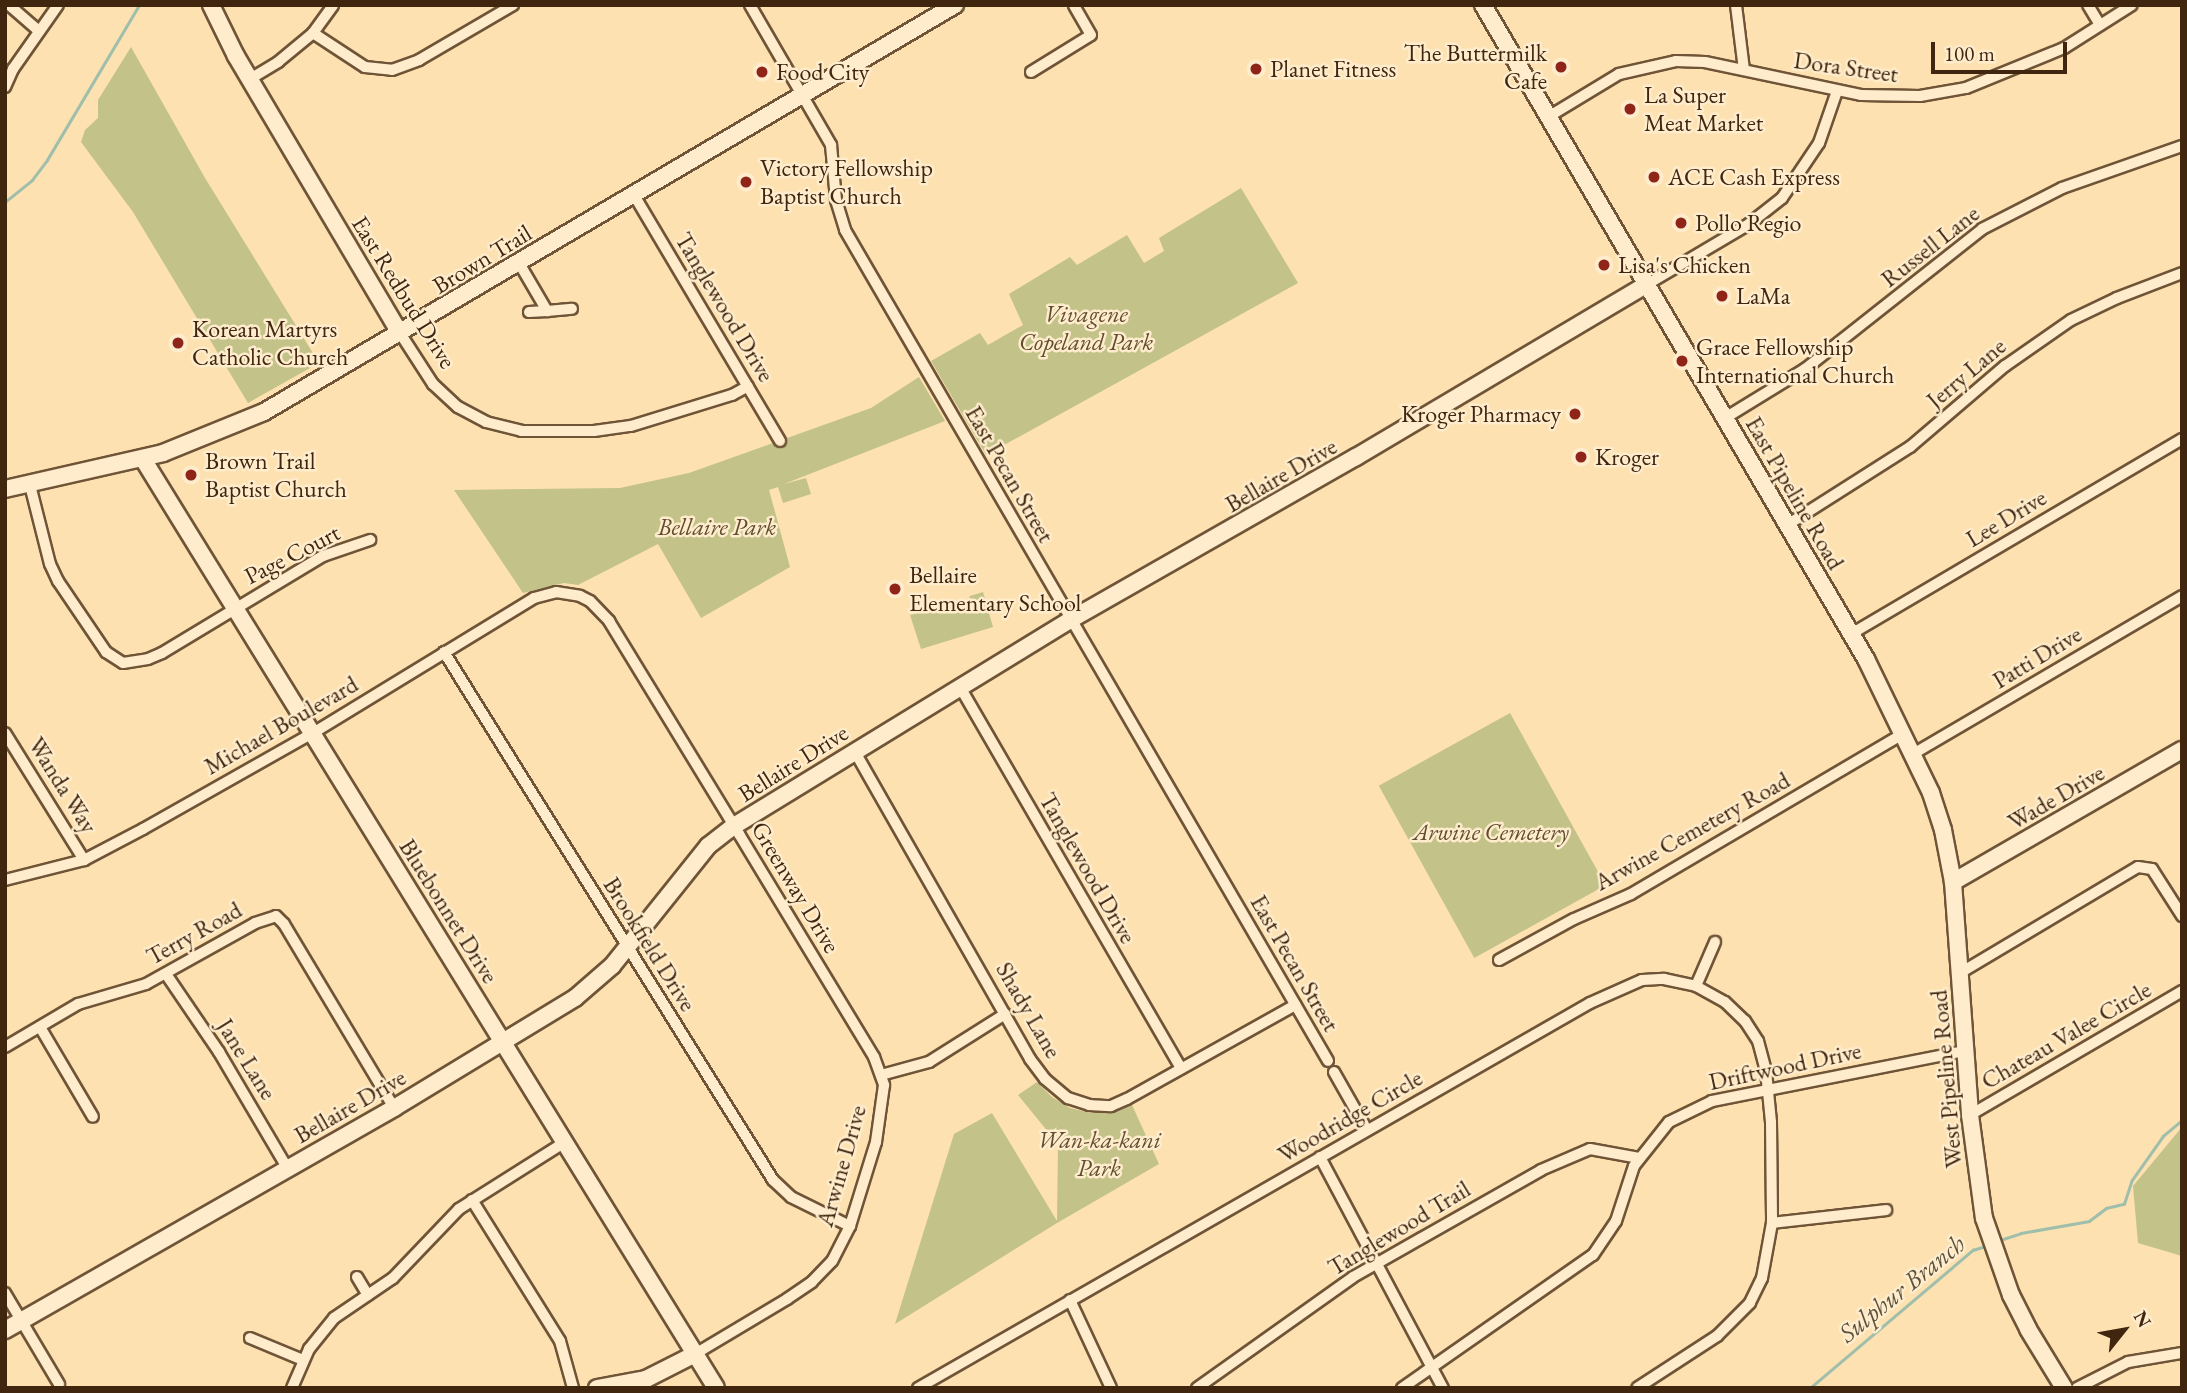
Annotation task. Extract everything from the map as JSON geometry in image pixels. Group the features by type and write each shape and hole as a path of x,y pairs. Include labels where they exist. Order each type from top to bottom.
{"street":[{"path":"9,5 39,31"},
{"path":"5,87 13,69 58,5"},
{"name":"East Redbud Drive","path":"211,5 250,79 421,368 447,398 486,422 521,431 594,431 631,426 732,395 748,386"},
{"path":"250,79 278,62 313,33 333,5"},
{"path":"313,33 365,67 392,71 419,61 513,5"},
{"name":"East Pecan Street","path":"750,5 831,145 836,200 845,230 1328,1061"},
{"name":"Brown Trail","path":"5,489 143,459 264,412 955,5"},
{"path":"1031,72 1091,35 1074,5"},
{"name":"East Pipeline Road","path":"1483,5 1851,634 1913,754"},
{"path":"1736,5 1744,70"},
{"path":"2088,5 2100,25"},
{"name":"Dora Street","path":"1548,117 1600,84 1642,66 1690,61 1744,70 1837,92 1892,98 1966,88 2064,48 2132,5"},
{"path":"1646,285 1749,224 1782,198 1819,143 1837,92"},
{"name":"Russell Lane","path":"1725,418 1805,369 1982,229 2062,188 2182,145"},
{"name":"Tanglewood Drive","path":"634,195 780,441"},
{"path":"519,263 547,311"},
{"name":"Jerry Lane","path":"1787,525 1910,447 2005,366 2047,336 2117,298 2182,273"},
{"name":"Bellaire Drive","path":"5,1330 394,1108 589,988 627,946 702,852 734,826 1070,620 1378,445 1646,285"},
{"path":"529,312 572,309"},
{"name":"Lee Drive","path":"1851,634 2182,439"},
{"name":"Bluebonnet Drive","path":"143,459 716,1388"},
{"name":"Page Court","path":"30,485 58,581 96,639 118,661 130,664 148,659 323,556 370,540"},
{"name":"Michael Boulevard","path":"5,880 84,860 313,733 534,598 556,592 570,594"},
{"name":"Greenway Drive","path":"570,594 590,601 609,621 874,1057 881,1075"},
{"name":"Patti Drive","path":"1913,754 2182,596"},
{"name":"Brookfield Drive","path":"444,652 773,1180 791,1197 850,1226"},
{"name":"Tanglewood Drive","path":"960,687 1181,1069"},
{"name":"Wanda Way","path":"5,733 84,860"},
{"name":"Arwine Cemetery Road","path":"1499,960 1574,919 1631,894 1903,734"},
{"name":"Wade Drive","path":"1953,882 2182,750"},
{"name":"Shady Lane","path":"855,752 1030,1059 1058,1092 1079,1103 1111,1105 1295,1005"},
{"name":"West Pipeline Road","path":"1913,754 1943,830 1953,882 1970,1115 1984,1218 2000,1269 2028,1329 2064,1388"},
{"path":"1959,973 2138,867 2152,869 2182,916"},
{"name":"Terry Road","path":"5,1047 78,1004 126,992 166,974 270,916 279,918 394,1108"},
{"path":"1696,986 1715,942"},
{"name":"Jane Lane","path":"166,974 225,1061 288,1169"},
{"name":"Woodridge Circle","path":"918,1388 1615,990 1651,979 1696,986 1725,1002 1752,1031 1766,1071 1768,1089 1772,1223 1764,1271 1750,1303 1717,1336 1637,1388"},
{"name":"Chateau Valee Circle","path":"1970,1115 2182,991"},
{"name":"Arwine Drive","path":"597,1388 646,1379 695,1354 812,1282 832,1261 850,1226 876,1142 883,1102 881,1075 929,1062 1006,1014"},
{"path":"40,1027 93,1117"},
{"name":"Driftwood Drive","path":"1402,1388 1593,1255 1616,1221 1629,1178 1639,1158 1669,1122 1698,1106 1768,1089 1965,1051"},
{"path":"1334,1072 1367,1130"},
{"path":"292,1388 303,1360 334,1318 393,1278 448,1219 472,1200 565,1142"},
{"name":"Tanglewood Trail","path":"1197,1388 1376,1264 1569,1156 1590,1149 1639,1158"},
{"path":"1320,1157 1443,1388"},
{"path":"472,1200 559,1341 573,1388"},
{"path":"1772,1223 1886,1210"},
{"path":"357,1277 368,1295"},
{"path":"5,1293 60,1384"},
{"path":"1070,1300 1111,1388"},
{"path":"250,1338 303,1360"},
{"path":"2077,1388 2128,1362 2182,1353"}],"green space":[{"path":"131,47 205,178 319,363 248,403 133,212 81,142 85,130 98,118 98,100"},
{"name":"Vivagene Copeland Park","path":"1241,188 1298,283 986,455 931,361 980,333 988,345 1023,325 1009,294 1070,257 1077,265 1127,235 1144,263 1164,251 1159,238"},
{"name":"Bellaire Park","path":"919,377 945,421 784,484 806,478 811,494 783,503 778,487 769,490 790,567 701,618 658,544 578,585 564,583 523,593 454,490 620,488 689,473 871,408"},
{"path":"983,592 993,627 921,649 910,615 967,601 970,596"},
{"name":"Arwine Cemetery","path":"1510,713 1606,885 1474,958 1379,786"},
{"name":"Wan-ka-kani Park","path":"1037,1082 1052,1097 1070,1108 1091,1113 1112,1112 1132,1105 1159,1164 1057,1223 895,1324 954,1134 992,1113 1057,1221 1058,1144 1018,1095"},
{"path":"2182,1127 2182,1256 2138,1243 2133,1186"}],"waterway":[{"path":"5,202 32,180 47,160 139,5"},
{"name":"Sulphur Branch","path":"1997,1241 2021,1233 2089,1221 2106,1208 2124,1204 2132,1180 2163,1136 2182,1120"},
{"name":"Sulphur Branch","path":"1810,1388 1973,1250 1988,1245"}],"place":[{"name":"The Buttermilk Cafe","path":"1561,67"},
{"name":"Planet Fitness","path":"1256,69"},
{"name":"Food City","path":"762,72"},
{"name":"La Super Meat Market","path":"1630,109"},
{"name":"ACE Cash Express","path":"1654,177"},
{"name":"Victory Fellowship Baptist Church","path":"746,182"},
{"name":"Pollo Regio","path":"1681,223"},
{"name":"Lisa's Chicken","path":"1604,265"},
{"name":"LaMa","path":"1722,296"},
{"name":"Korean Martyrs Catholic Church","path":"178,343"},
{"name":"Grace Fellowship International Church","path":"1682,361"},
{"name":"Kroger Pharmacy","path":"1575,414"},
{"name":"Kroger","path":"1581,457"},
{"name":"Brown Trail Baptist Church","path":"191,475"},
{"name":"Bellaire Elementary School","path":"895,589"}]}
